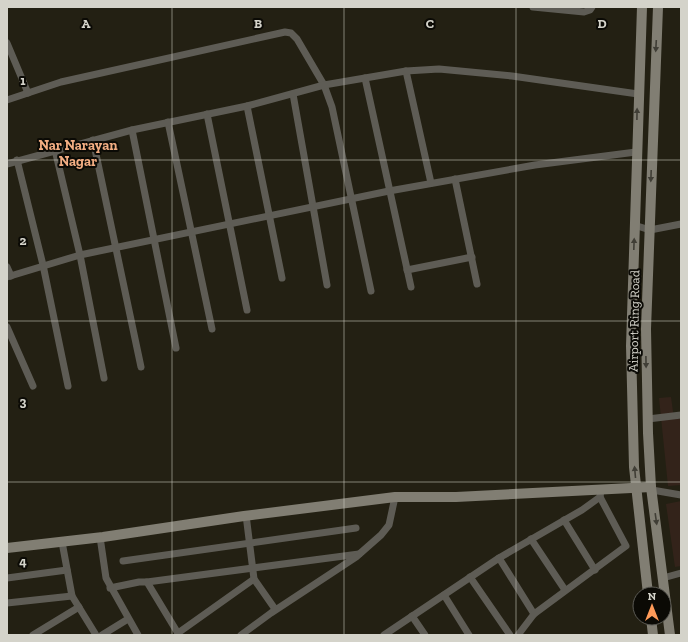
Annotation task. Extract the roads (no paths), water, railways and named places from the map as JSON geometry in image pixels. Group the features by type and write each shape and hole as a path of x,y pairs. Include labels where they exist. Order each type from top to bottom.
{"main road":[{"name":"Airport Ring Road","path":"642,7 636,152 631,346 636,489 647,586"},
{"name":"Airport Ring Road","path":"658,7 646,329 648,419 652,489 670,635"},
{"path":"7,548 100,537 246,515 395,497 600,493 636,489 652,489"}],"street":[{"path":"532,7 584,12 590,10 592,7"},
{"path":"7,100 61,82 285,32 291,33 297,39 324,85 336,120 371,291"},
{"path":"7,43 28,93"},
{"path":"7,164 17,160 132,130 247,106 324,85 406,71 446,69 512,76 638,94"},
{"path":"406,71 432,183"},
{"path":"365,78 410,287"},
{"path":"293,94 327,285"},
{"path":"247,106 282,278"},
{"path":"207,114 247,310"},
{"path":"168,122 212,329"},
{"path":"132,130 176,348"},
{"path":"93,140 141,367"},
{"path":"55,150 80,255 104,378"},
{"path":"7,267 9,276 80,255 389,191 455,178 535,165 636,152"},
{"path":"17,160 44,265 68,386"},
{"path":"455,178 477,284"},
{"path":"634,225 650,230 681,224"},
{"path":"407,270 472,257"},
{"path":"7,327 33,386"},
{"path":"648,419 681,414"},
{"path":"652,489 681,495"},
{"path":"384,635 499,558 564,520 600,493 626,546 534,614 518,635"},
{"path":"241,635 275,609 359,554 381,535 389,524 395,497"},
{"path":"246,515 254,579 275,609"},
{"path":"564,520 595,570"},
{"path":"123,561 356,528"},
{"path":"100,537 103,565 110,588 138,635"},
{"path":"531,539 565,590"},
{"path":"62,542 72,596 96,635"},
{"path":"110,588 139,582 252,569 359,554"},
{"path":"499,558 534,614"},
{"path":"7,578 67,570"},
{"path":"663,578 681,573"},
{"path":"470,577 510,635"},
{"path":"147,582 179,634 254,579"},
{"path":"444,595 469,635"},
{"path":"7,603 72,596"},
{"path":"33,635 79,607"},
{"path":"412,616 425,635"},
{"path":"102,635 128,619"}],"district":[{"name":"Nar Narayan Nagar","path":"78,154"}]}
